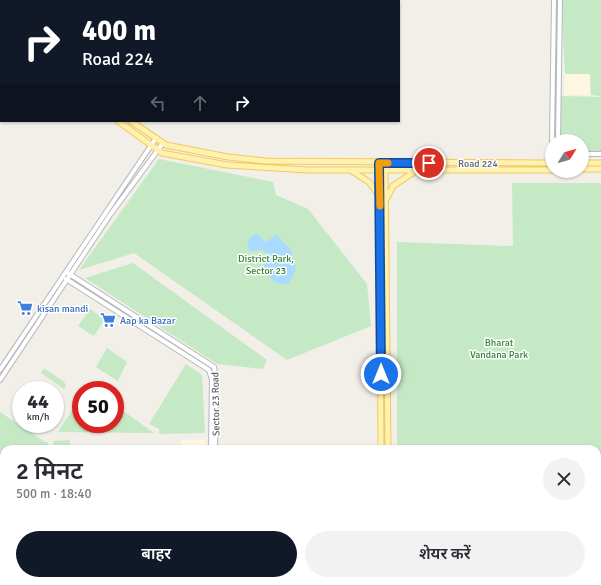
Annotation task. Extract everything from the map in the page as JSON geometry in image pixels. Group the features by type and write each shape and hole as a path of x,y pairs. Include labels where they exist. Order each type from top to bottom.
{"main road":[{"path":"119,122 158,150"},
{"path":"132,122 163,143"},
{"name":"Road 224","path":"163,143 213,154 272,162 545,163"},
{"name":"Road 224","path":"158,150 162,153 227,164 283,169 545,170"},
{"path":"379,163 382,170 386,200 381,445"},
{"path":"384,277 380,197 382,170 385,163"},
{"path":"589,163 601,163"},
{"path":"348,170 366,179 376,189 380,197"},
{"path":"386,200 393,186 418,170"},
{"path":"589,170 601,170"},
{"path":"383,290 388,445"}],"street":[{"path":"552,134 554,0"},
{"path":"558,134 560,0"},
{"path":"68,274 156,138"},
{"path":"0,370 163,143"},
{"path":"589,154 601,154"},
{"name":"Sector 23 Road","path":"68,274 214,368 216,378 216,445"},
{"path":"0,380 65,278"},
{"name":"Sector 23 Road","path":"65,278 209,370 212,380 211,445"}],"shaded area":[{"path":"565,74 590,74 590,95 564,95"},
{"path":"181,440 205,440 205,445 181,445"}],"green space":[{"path":"561,0 601,0 601,96 591,95 590,74 565,74"},
{"path":"561,96 601,97 601,152 589,153 589,134 560,134"},
{"name":"District Park, Sector 23","path":"159,159 273,182 276,195 308,209 367,284 371,326 287,360 134,253 79,270"},
{"name":"Bharat Vandana Park","path":"512,183 601,183 601,445 397,445 397,242 513,246"},
{"path":"133,263 267,360 263,369 217,364 85,278"},
{"path":"90,309 105,319 94,336 78,326"},
{"path":"107,348 127,362 118,381 96,367"},
{"path":"186,364 202,375 205,433 159,434 159,429 149,424"},
{"path":"44,368 63,381 52,381 41,373"},
{"path":"72,411 72,432 64,432 64,423"},
{"path":"124,411 154,433 124,433"},
{"path":"0,412 12,420 12,433 32,433 45,442 48,442 48,445 0,445"},
{"path":"70,440 70,445 53,445 53,441"}],"water":[{"path":"257,234 266,242 276,235 291,250 296,269 289,284 281,284 269,277 264,265 267,253 262,250 250,251 247,245 250,237"}],"slow traffic":[{"path":"380,206 379,163 388,163"}],"place":[{"name":"kisan mandi","path":"25,308"},
{"name":"Aap ka Bazar","path":"108,320"}],"route":[{"path":"381,374 379,163 429,163"}]}
